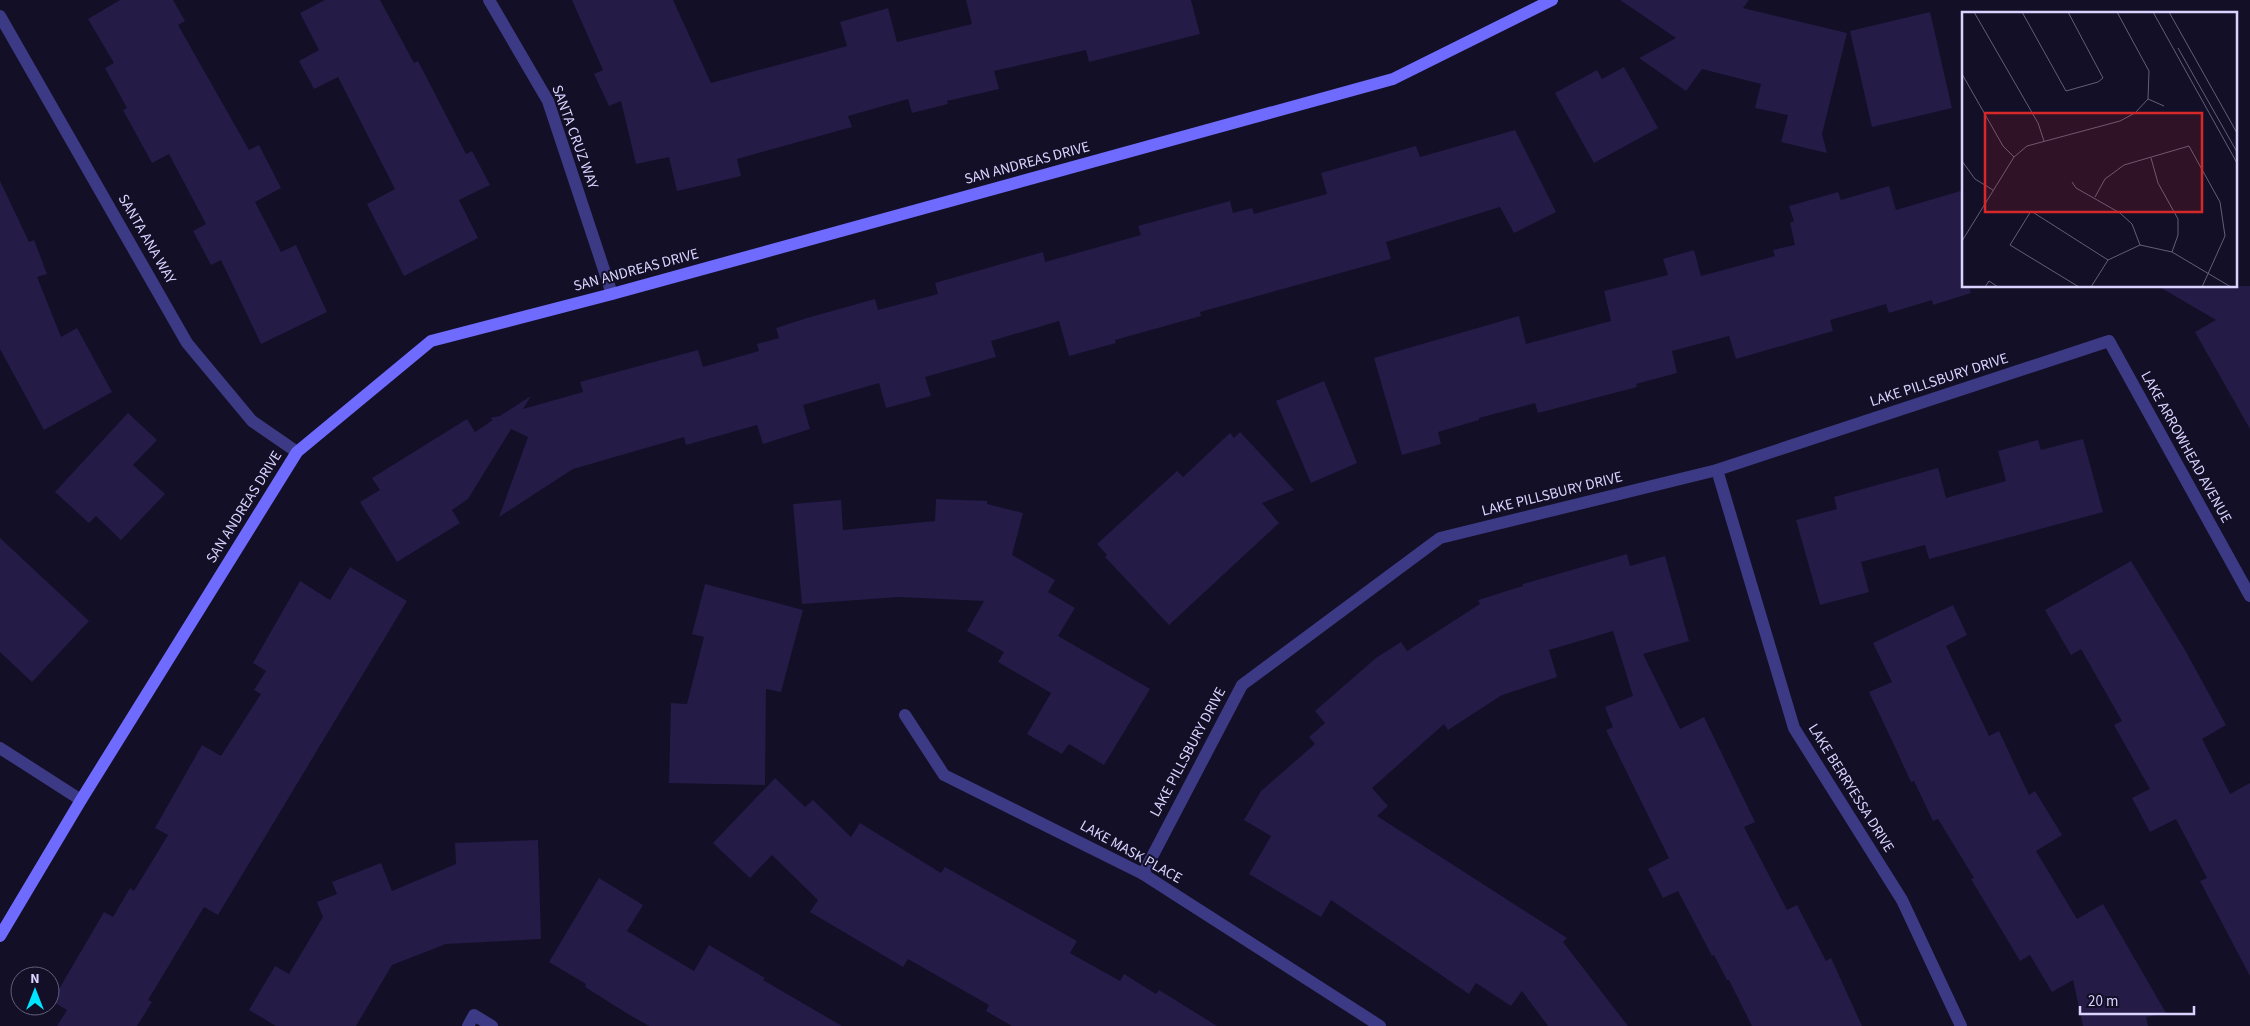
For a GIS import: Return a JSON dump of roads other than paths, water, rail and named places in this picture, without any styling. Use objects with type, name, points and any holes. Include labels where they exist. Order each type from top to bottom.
[{"type":"street","name":"SANTA CRUZ WAY","points":[[489,0],[548,101],[612,294]]},
{"type":"street","name":"SAN ANDREAS DRIVE","points":[[0,936],[81,800],[297,452],[431,341],[612,294],[1393,79],[1552,0]]},
{"type":"street","name":"SANTA ANA WAY","points":[[0,16],[187,342],[252,422],[297,452]]},
{"type":"street","name":"LAKE PILLSBURY DRIVE","points":[[1143,874],[1242,685],[1440,538],[1717,470],[2109,341]]},
{"type":"street","name":"LAKE ARROWHEAD AVENUE","points":[[2109,341],[2250,596]]},
{"type":"street","name":"LAKE BERRYESSA DRIVE","points":[[1717,470],[1794,728],[1902,900],[1961,1026]]},
{"type":"street","name":"LAKE MASK PLACE","points":[[905,715],[944,775],[1143,874],[1380,1026]]},
{"type":"street","points":[[0,748],[81,800]]},
{"type":"street","points":[[471,1021],[492,1026]]}]
